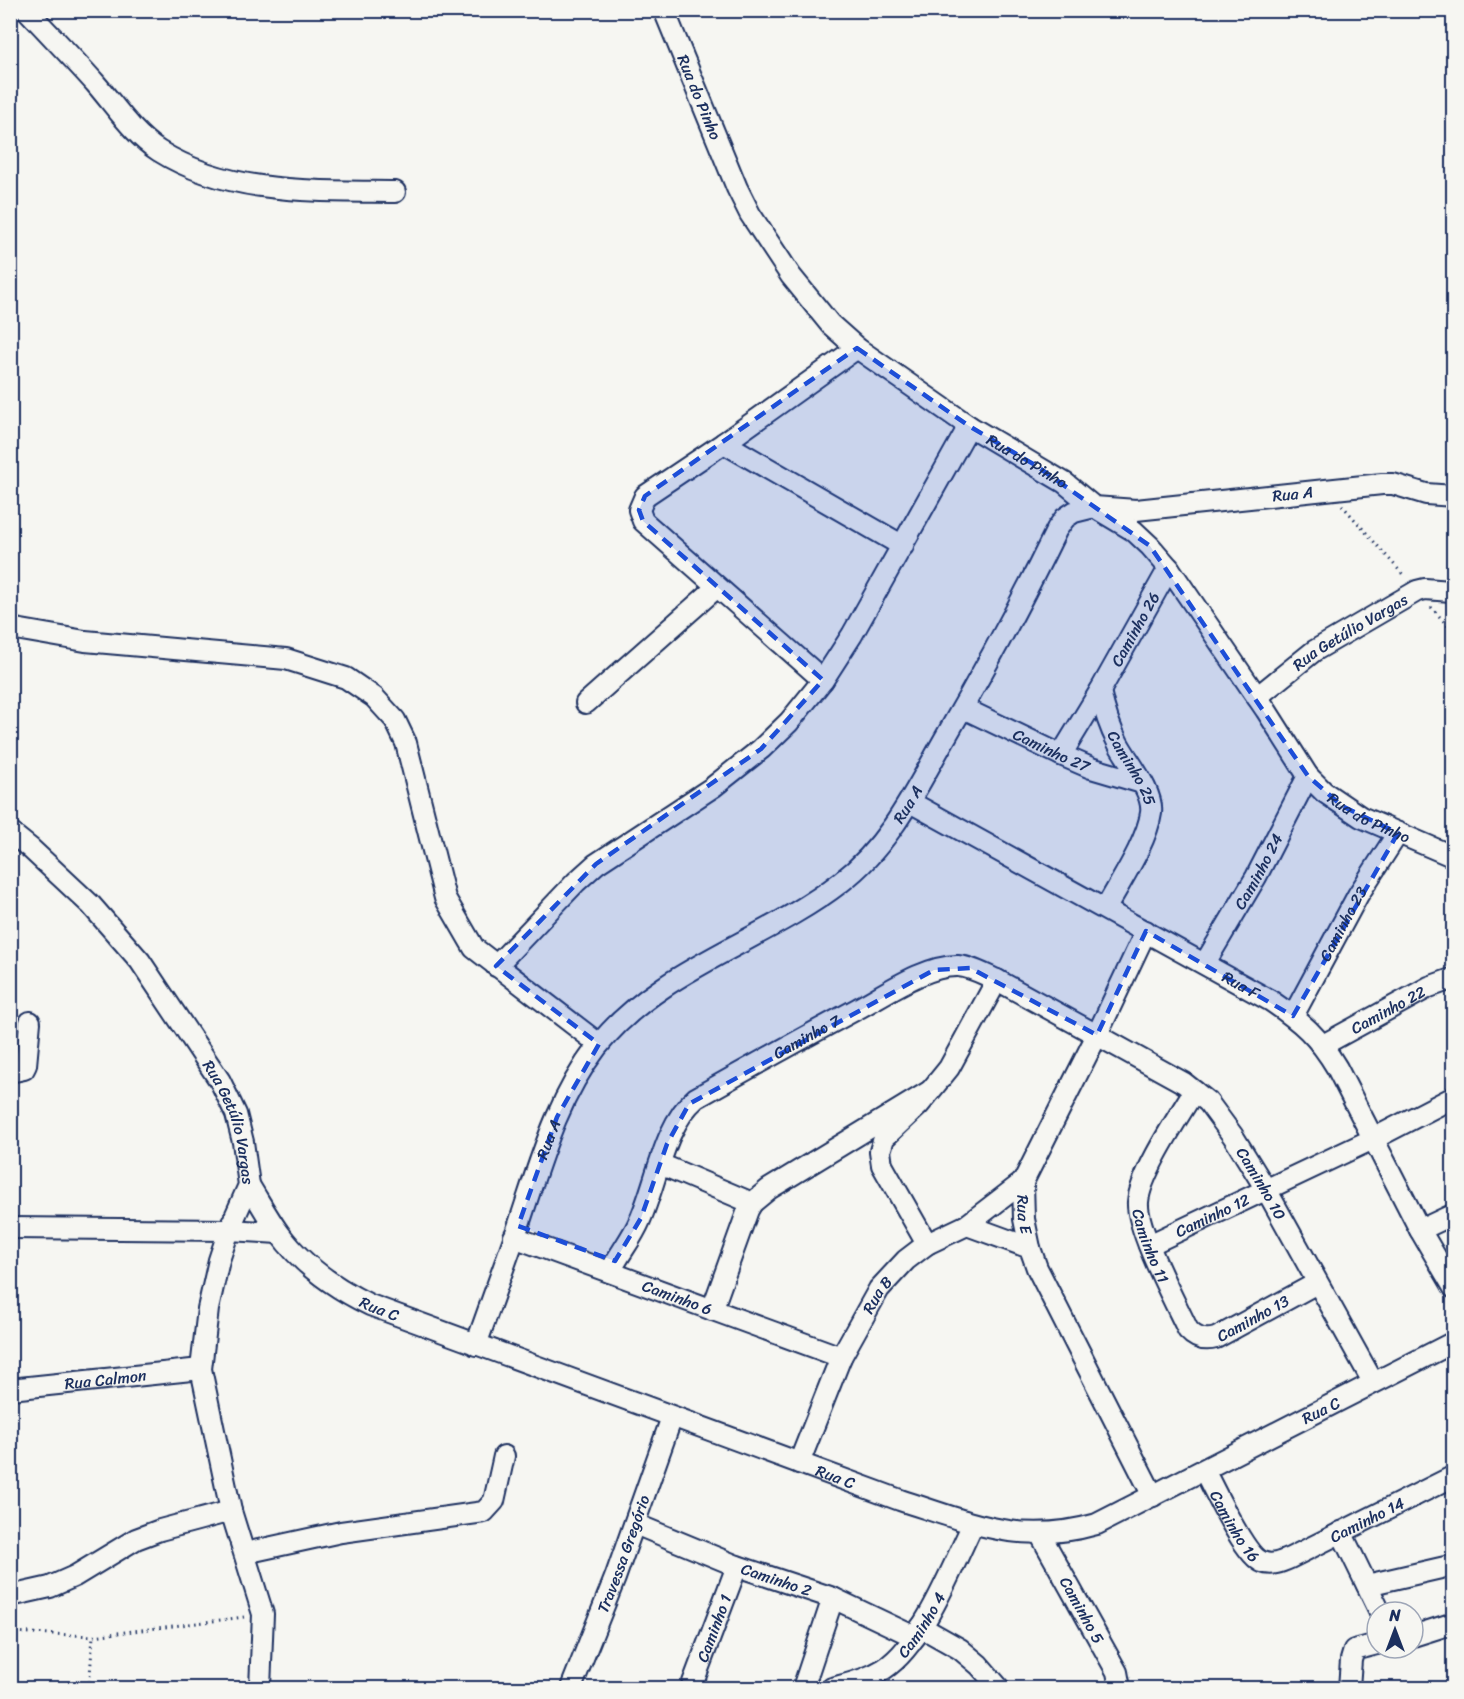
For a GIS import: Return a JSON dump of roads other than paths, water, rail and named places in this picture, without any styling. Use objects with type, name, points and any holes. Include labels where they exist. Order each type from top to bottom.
[{"type":"street","points":[[27,10],[136,131],[158,150],[203,172],[248,185],[303,191],[395,192]]},
{"type":"street","name":"Rua do Pinho","points":[[664,10],[737,188],[750,214],[791,276],[831,324],[857,348],[969,426],[1065,483],[1094,507],[1134,531],[1169,568],[1308,776],[1342,806],[1369,821],[1454,857]]},
{"type":"street","points":[[822,680],[643,521],[639,510],[645,496],[857,348]]},
{"type":"street","points":[[496,966],[596,864],[713,787],[789,722],[822,680],[852,635],[969,426]]},
{"type":"street","points":[[724,443],[903,546]]},
{"type":"street","name":"Rua A","points":[[476,1345],[536,1170],[557,1117],[584,1065],[599,1044],[631,1011],[653,994],[807,905],[841,882],[881,844],[910,802],[1065,518],[1074,512],[1094,507],[1136,510],[1393,484],[1426,494],[1454,496]]},
{"type":"street","name":"Caminho 26","points":[[1061,755],[1169,568]]},
{"type":"street","points":[[586,703],[717,587]]},
{"type":"street","name":"Rua Getúlio Vargas","points":[[1257,697],[1314,651],[1417,591],[1425,589],[1451,591]]},
{"type":"street","points":[[10,628],[84,640],[286,659],[346,678],[375,697],[395,720],[406,743],[445,898],[474,948],[599,1044]]},
{"type":"street","name":"Caminho 25","points":[[1100,691],[1110,726],[1149,796],[1152,810],[1144,837],[1106,908]]},
{"type":"street","name":"Caminho 27","points":[[963,708],[1091,768],[1142,783]]},
{"type":"street","name":"Caminho 24","points":[[1205,963],[1256,877],[1308,776]]},
{"type":"street","name":"Rua F","points":[[910,802],[1205,963],[1293,1016],[1323,1045],[1420,1230],[1454,1288]]},
{"type":"street","name":"Rua Getúlio Vargas","points":[[10,832],[91,905],[140,961],[220,1081],[236,1114],[243,1142],[249,1185],[229,1230],[219,1260],[208,1309],[201,1369],[231,1511],[263,1614],[260,1689]]},
{"type":"street","name":"Caminho 23","points":[[1293,1016],[1358,895],[1398,833]]},
{"type":"street","name":"Rua E","points":[[1146,931],[1023,1182],[1024,1219],[1030,1248],[1046,1286],[1153,1496]]},
{"type":"street","name":"Caminho 7","points":[[613,1267],[638,1226],[660,1164],[681,1115],[689,1104],[805,1036],[900,986],[934,970],[958,966],[970,968],[997,980],[1097,1035]]},
{"type":"street","name":"Caminho 22","points":[[1323,1045],[1429,987],[1454,978]]},
{"type":"street","points":[[927,1244],[882,1165],[879,1151],[888,1132],[919,1105],[961,1048],[997,980]]},
{"type":"street","points":[[10,1072],[24,1069],[26,1065],[30,1022]]},
{"type":"street","name":"Caminho 10","points":[[1097,1035],[1184,1083],[1208,1102],[1221,1118],[1267,1191],[1373,1382]]},
{"type":"street","points":[[712,1310],[752,1203],[769,1189],[930,1091]]},
{"type":"street","name":"Caminho 11","points":[[1188,1330],[1149,1245],[1138,1214],[1138,1200],[1140,1189],[1155,1158],[1194,1091]]},
{"type":"street","name":"Caminho 12","points":[[1149,1245],[1373,1140],[1454,1097]]},
{"type":"street","points":[[660,1164],[752,1203]]},
{"type":"street","name":"Rua B","points":[[799,1463],[841,1357],[879,1289],[906,1260],[927,1244],[967,1225],[1023,1182]]},
{"type":"street","name":"Rua C","points":[[249,1185],[278,1233],[318,1273],[345,1292],[402,1318],[973,1524],[1022,1534],[1072,1531],[1097,1524],[1454,1342]]},
{"type":"street","points":[[1420,1230],[1454,1214]]},
{"type":"street","points":[[967,1225],[1030,1248]]},
{"type":"street","points":[[10,1227],[229,1230],[278,1233]]},
{"type":"street","name":"Caminho 6","points":[[516,1231],[613,1267],[712,1310],[841,1357]]},
{"type":"street","name":"Caminho 13","points":[[1188,1330],[1200,1339],[1216,1338],[1317,1282]]},
{"type":"street","name":"Rua Calmon","points":[[10,1389],[201,1369]]},
{"type":"street","name":"Travessa Gregório","points":[[571,1689],[635,1524],[672,1417]]},
{"type":"street","points":[[245,1553],[341,1532],[484,1512],[494,1501],[504,1456]]},
{"type":"street","name":"Caminho 16","points":[[1204,1470],[1248,1551],[1262,1562],[1279,1563]]},
{"type":"street","name":"Caminho 14","points":[[1279,1563],[1454,1476]]},
{"type":"street","points":[[10,1596],[50,1587],[136,1539],[160,1530],[231,1511]]},
{"type":"street","name":"Caminho 2","points":[[635,1524],[737,1566],[833,1598],[960,1649],[979,1665],[999,1689]]},
{"type":"street","name":"Caminho 4","points":[[832,1689],[860,1680],[886,1668],[895,1661],[918,1632],[936,1601],[973,1524]]},
{"type":"street","points":[[1341,1532],[1374,1600]]},
{"type":"street","name":"Caminho 5","points":[[1040,1534],[1117,1671],[1120,1689]]},
{"type":"street","points":[[1367,1585],[1454,1565]]},
{"type":"street","name":"Caminho 1","points":[[691,1689],[737,1566]]},
{"type":"street","points":[[803,1689],[833,1598]]},
{"type":"street","points":[[1425,1632],[1454,1623]]},
{"type":"street","points":[[1349,1689],[1354,1650],[1365,1647]]}]
